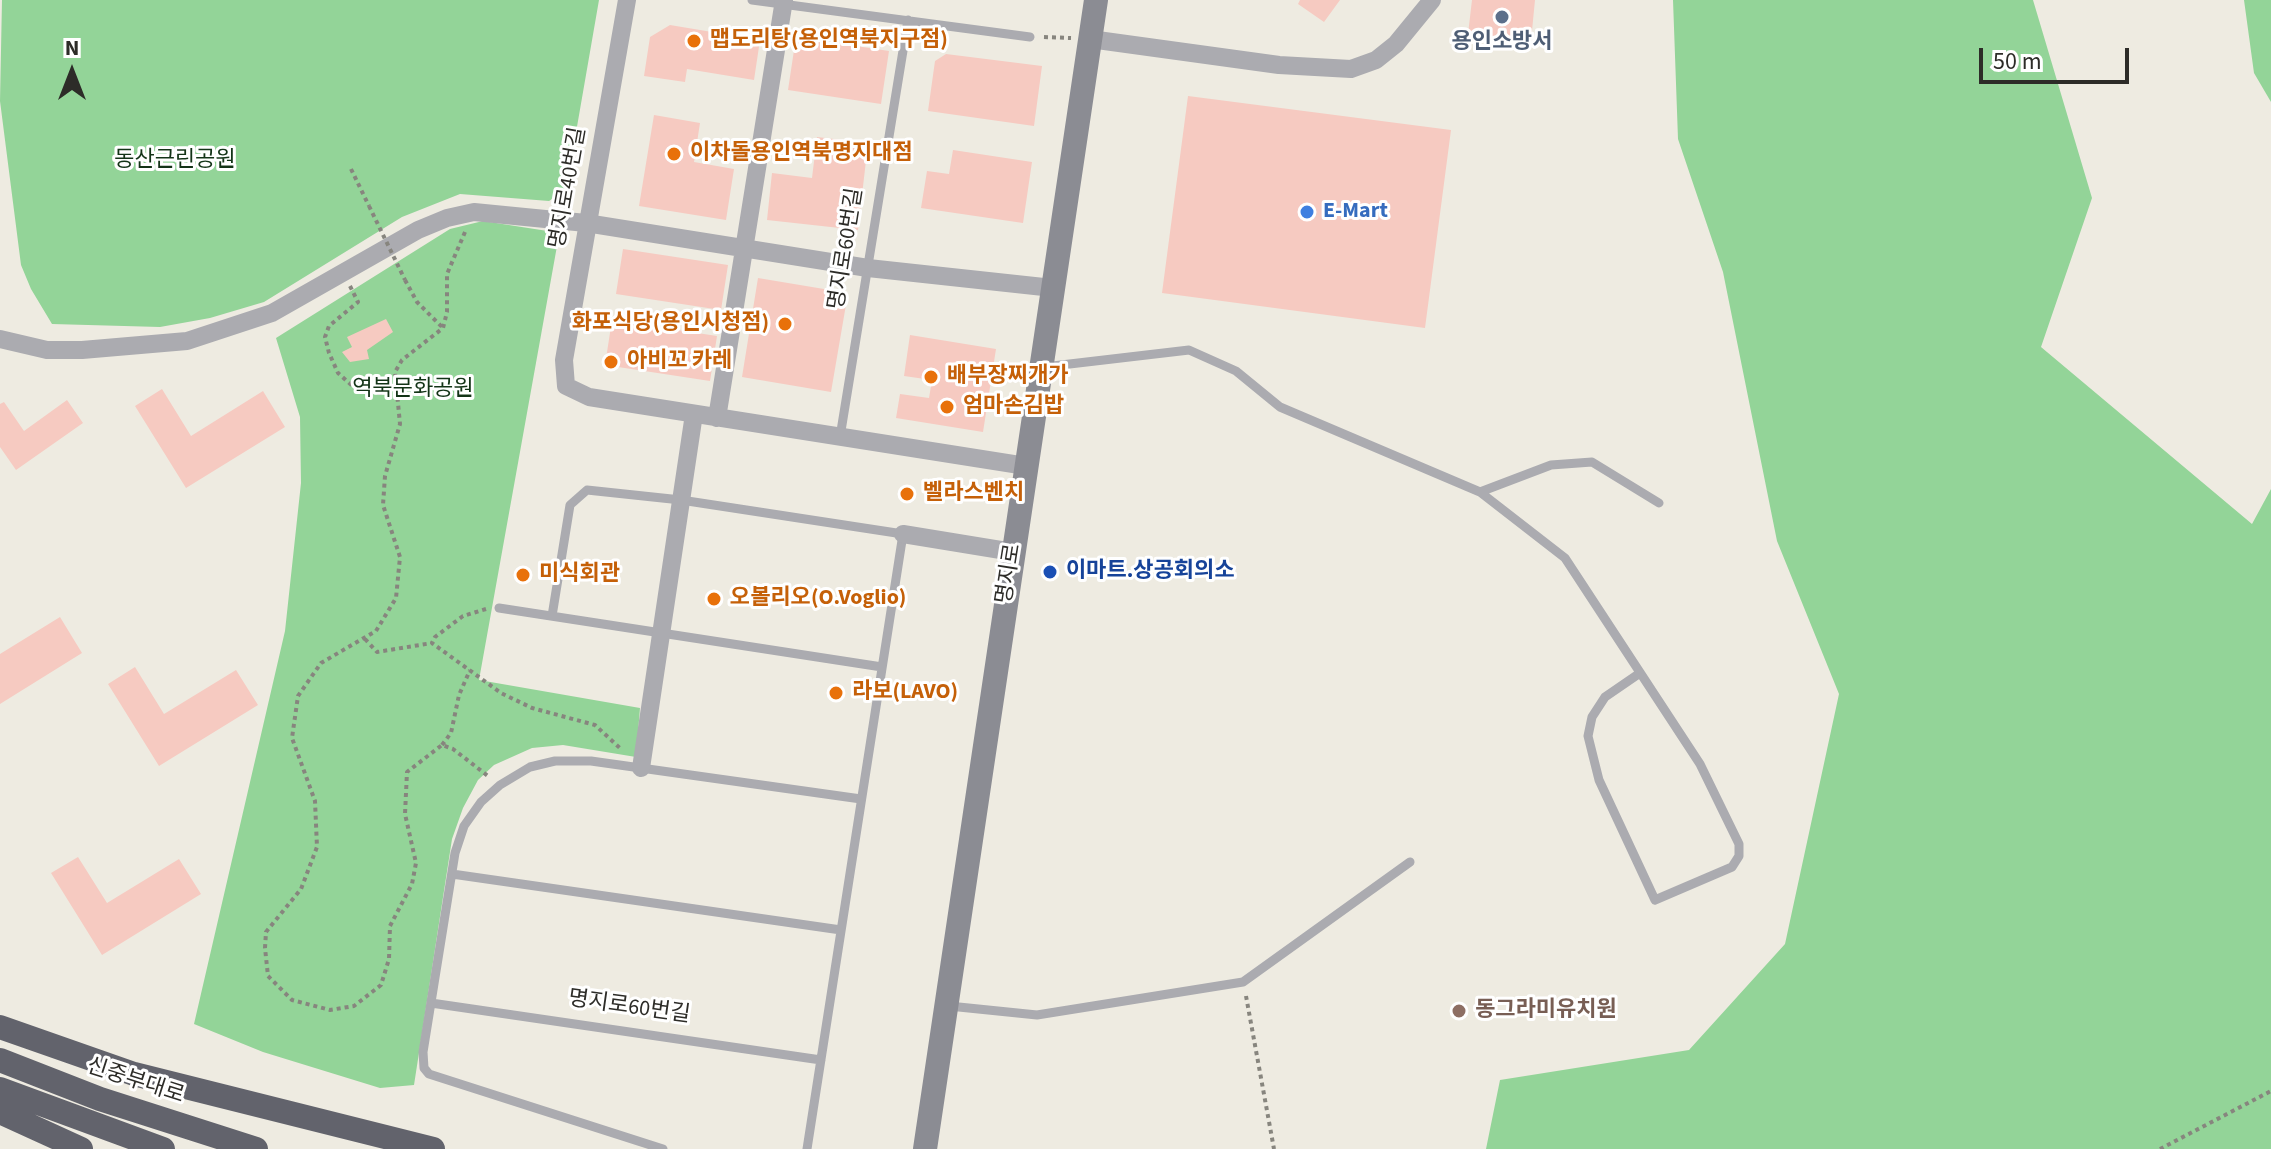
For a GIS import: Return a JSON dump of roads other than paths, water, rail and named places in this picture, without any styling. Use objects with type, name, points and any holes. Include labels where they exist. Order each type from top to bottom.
[{"type":"highway","points":[[0,1027],[134,1074],[433,1149]]},
{"type":"highway","name":"신중부대로","points":[[0,1060],[100,1099],[256,1149]]},
{"type":"highway","points":[[0,1089],[118,1135],[163,1149]]},
{"type":"highway","points":[[0,1112],[81,1149]]},
{"type":"main road","name":"명지로","points":[[925,1149],[1096,0]]},
{"type":"street","name":"명지로40번길","points":[[627,0],[564,360],[566,386],[589,397],[694,414]]},
{"type":"street","points":[[1090,39],[1279,65],[1351,69],[1376,60],[1396,44],[1432,0]]},
{"type":"street","points":[[717,418],[784,2]]},
{"type":"street","points":[[0,339],[47,350],[187,341],[272,313],[418,230],[447,218],[481,212],[586,223],[868,268],[1053,288]]},
{"type":"street","points":[[641,768],[694,414],[1026,466]]},
{"type":"street","points":[[903,534],[1013,552]]},
{"type":"lane","points":[[752,0],[1030,37]]},
{"type":"lane","name":"명지로60번길","points":[[840,437],[908,20]]},
{"type":"lane","points":[[1041,367],[1189,350],[1236,371],[1280,407],[1480,492],[1565,558],[1700,764],[1739,844],[1739,856],[1732,867],[1655,900],[1599,780],[1588,736],[1592,717],[1605,697],[1640,673]]},
{"type":"lane","points":[[1480,492],[1551,465],[1592,462],[1659,503]]},
{"type":"lane","points":[[552,616],[570,505],[576,496],[587,490],[681,500],[903,534],[807,1149]]},
{"type":"lane","points":[[499,608],[882,667]]},
{"type":"lane","points":[[663,1149],[429,1074],[424,1068],[423,1052],[452,874],[464,826],[481,802],[500,785],[530,767],[555,761],[591,761],[861,799]]},
{"type":"lane","points":[[946,1006],[1037,1015],[1243,982],[1410,862]]},
{"type":"lane","points":[[452,874],[841,930]]},
{"type":"lane","name":"명지로60번길","points":[[431,1003],[821,1060]]},
{"type":"place","name":"용인소방서","points":[[1502,17]]},
{"type":"place","name":"맵도리탕(용인역북지구점)","points":[[694,41]]},
{"type":"place","name":"이차돌용인역북명지대점","points":[[674,154]]},
{"type":"place","name":"E-Mart","points":[[1307,212]]},
{"type":"place","name":"화포식당(용인시청점)","points":[[785,324]]},
{"type":"place","name":"아비꼬 카레","points":[[611,362]]},
{"type":"place","name":"배부장찌개가","points":[[931,377]]},
{"type":"place","name":"엄마손김밥","points":[[947,407]]},
{"type":"place","name":"벨라스벤치","points":[[907,494]]},
{"type":"place","name":"이마트.상공회의소","points":[[1050,572]]},
{"type":"place","name":"미식회관","points":[[523,575]]},
{"type":"place","name":"오볼리오(O.Voglio)","points":[[714,599]]},
{"type":"place","name":"라보(LAVO)","points":[[836,693]]},
{"type":"place","name":"동그라미유치원","points":[[1459,1011]]},
{"type":"park label","name":"동산근린공원","points":[[175,161]]},
{"type":"park label","name":"역북문화공원","points":[[413,390]]}]
